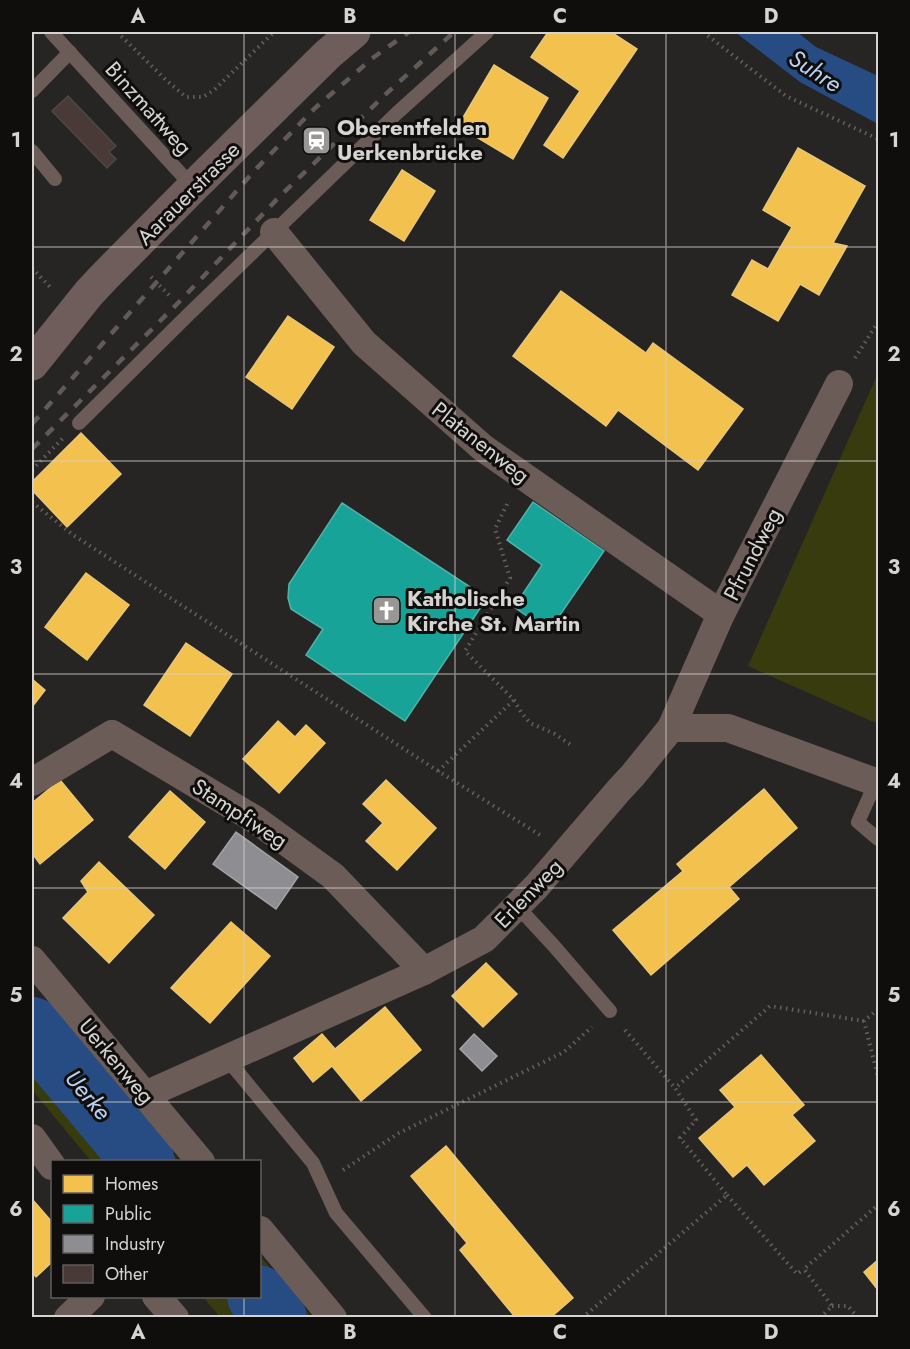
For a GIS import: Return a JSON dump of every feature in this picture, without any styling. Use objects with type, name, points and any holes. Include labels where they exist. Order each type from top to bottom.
[{"type":"main road","name":"Aarauerstrasse","points":[[32,364],[89,293],[328,54],[354,32]]},
{"type":"street","name":"Platanenweg","points":[[274,232],[364,343],[483,448],[721,614]]},
{"type":"street","name":"Pfrundweg","points":[[671,728],[721,614],[839,384]]},
{"type":"street","points":[[671,728],[728,728],[877,782]]},
{"type":"street","name":"Erlenweg","points":[[145,1095],[424,971],[484,939],[536,887],[671,728]]},
{"type":"street","name":"Stampfiweg","points":[[32,782],[112,734],[256,820],[333,876],[424,971]]},
{"type":"street","name":"Uerkenweg","points":[[32,960],[200,1160]]},
{"type":"street","points":[[32,1138],[51,1165]]},
{"type":"street","points":[[261,1231],[333,1317]]},
{"type":"street","points":[[68,1317],[89,1298]]},
{"type":"street","points":[[158,1298],[175,1317]]},
{"type":"lane","name":"Binzmattweg","points":[[51,32],[193,187]]},
{"type":"lane","points":[[79,423],[397,113],[473,42],[487,32]]},
{"type":"lane","points":[[32,91],[70,52]]},
{"type":"lane","points":[[32,151],[55,179]]},
{"type":"lane","points":[[877,782],[858,822],[879,839]]},
{"type":"lane","points":[[517,906],[609,1011]]},
{"type":"lane","points":[[227,1059],[313,1163],[336,1213],[425,1317]]},
{"type":"path","points":[[117,32],[167,81],[186,96],[194,97],[203,97],[214,90],[274,32]]},
{"type":"path","points":[[703,32],[786,96],[879,139]]},
{"type":"path","points":[[32,268],[48,286]]},
{"type":"path","points":[[839,384],[879,322]]},
{"type":"path","points":[[32,470],[79,423]]},
{"type":"path","points":[[521,474],[495,529],[510,578],[465,651],[514,700],[520,712],[530,723],[555,734],[571,745]]},
{"type":"path","points":[[32,502],[73,535],[567,852]]},
{"type":"path","points":[[438,771],[514,700]]},
{"type":"path","points":[[675,1088],[770,1006],[864,1021],[879,1009]]},
{"type":"path","points":[[322,1185],[399,1133],[564,1052],[609,1011],[675,1088],[696,1120],[680,1138],[797,1274],[879,1205]]},
{"type":"path","points":[[864,1021],[879,1077]]},
{"type":"path","points":[[582,1317],[727,1195]]},
{"type":"path","points":[[804,1269],[832,1306]]},
{"type":"path","points":[[820,1317],[832,1306],[848,1306],[858,1317]]},
{"type":"green space","points":[[878,373],[878,724],[748,666]]},
{"type":"green space","points":[[32,999],[44,1004],[178,1160],[90,1160],[32,1090]]},
{"type":"green space","points":[[261,1257],[312,1317],[220,1317],[204,1298],[261,1298]]},
{"type":"water","name":"Suhre","points":[[735,32],[797,32],[816,47],[878,76],[878,124],[800,82]]},
{"type":"building: Homes","points":[[548,32],[611,32],[637,49],[563,158],[544,145],[580,91],[531,57]]},
{"type":"building: Homes","points":[[494,65],[548,98],[513,159],[458,126]]},
{"type":"building: Homes","points":[[798,148],[865,186],[833,243],[847,246],[819,295],[800,284],[778,321],[732,295],[752,260],[768,269],[792,227],[763,210]]},
{"type":"building: Homes","points":[[402,170],[435,191],[404,241],[370,220]]},
{"type":"building: Homes","points":[[561,291],[646,353],[653,343],[743,409],[698,470],[618,410],[606,426],[513,356]]},
{"type":"building: Homes","points":[[288,316],[334,347],[292,409],[246,377]]},
{"type":"building: Homes","points":[[81,433],[121,474],[67,527],[32,490],[32,482]]},
{"type":"building: Homes","points":[[86,573],[129,605],[87,660],[45,627]]},
{"type":"building: Homes","points":[[186,643],[232,674],[190,736],[144,705]]},
{"type":"building: Homes","points":[[32,679],[45,690],[32,707]]},
{"type":"building: Homes","points":[[278,721],[295,737],[306,725],[325,743],[279,793],[243,759]]},
{"type":"building: Homes","points":[[60,780],[93,820],[40,864],[32,853],[32,803]]},
{"type":"building: Homes","points":[[386,780],[436,828],[397,870],[366,841],[383,823],[363,804]]},
{"type":"building: Homes","points":[[764,789],[797,828],[729,887],[739,899],[651,975],[613,930],[683,871],[677,864]]},
{"type":"building: Homes","points":[[170,791],[205,822],[165,869],[129,837]]},
{"type":"building: Homes","points":[[99,862],[154,915],[109,963],[63,918],[88,892],[81,881]]},
{"type":"building: Homes","points":[[231,922],[270,956],[210,1023],[171,988]]},
{"type":"building: Homes","points":[[486,963],[517,994],[483,1027],[452,996]]},
{"type":"building: Homes","points":[[385,1007],[421,1050],[361,1101],[332,1066],[313,1082],[294,1058],[322,1034],[335,1049]]},
{"type":"building: Homes","points":[[761,1055],[804,1105],[792,1115],[815,1141],[764,1185],[747,1165],[733,1177],[699,1138],[735,1107],[720,1090]]},
{"type":"building: Homes","points":[[446,1146],[573,1298],[550,1318],[516,1318],[460,1250],[467,1243],[411,1176]]},
{"type":"building: Homes","points":[[32,1199],[51,1221],[51,1263],[36,1277],[32,1272]]},
{"type":"building: Homes","points":[[878,1260],[878,1290],[864,1272]]},
{"type":"building: Public","points":[[533,502],[604,551],[549,631],[514,607],[542,565],[507,540]]},
{"type":"building: Public","name":"Katholische Kirche St. Martin","points":[[342,503],[487,598],[405,721],[306,655],[323,629],[291,609],[288,598],[289,584]]},
{"type":"building: Industry","points":[[236,832],[298,877],[276,909],[213,864]]},
{"type":"building: Industry","points":[[474,1034],[497,1056],[482,1071],[460,1049]]},
{"type":"building: Other","points":[[68,96],[116,146],[109,152],[116,159],[107,168],[52,111]]},
{"type":"waterway","name":"Uerke","points":[[32,1028],[142,1160]]},
{"type":"waterway","name":"Uerke","points":[[260,1298],[276,1318]]},
{"type":"railway","points":[[32,424],[256,169],[315,108],[374,57],[409,32]]},
{"type":"railway","points":[[32,449],[178,303],[281,195],[454,32]]},
{"type":"place","name":"Oberentfelden Uerkenbrücke","points":[[316,140]]},
{"type":"place","name":"Katholische Kirche St. Martin","points":[[386,611]]}]
